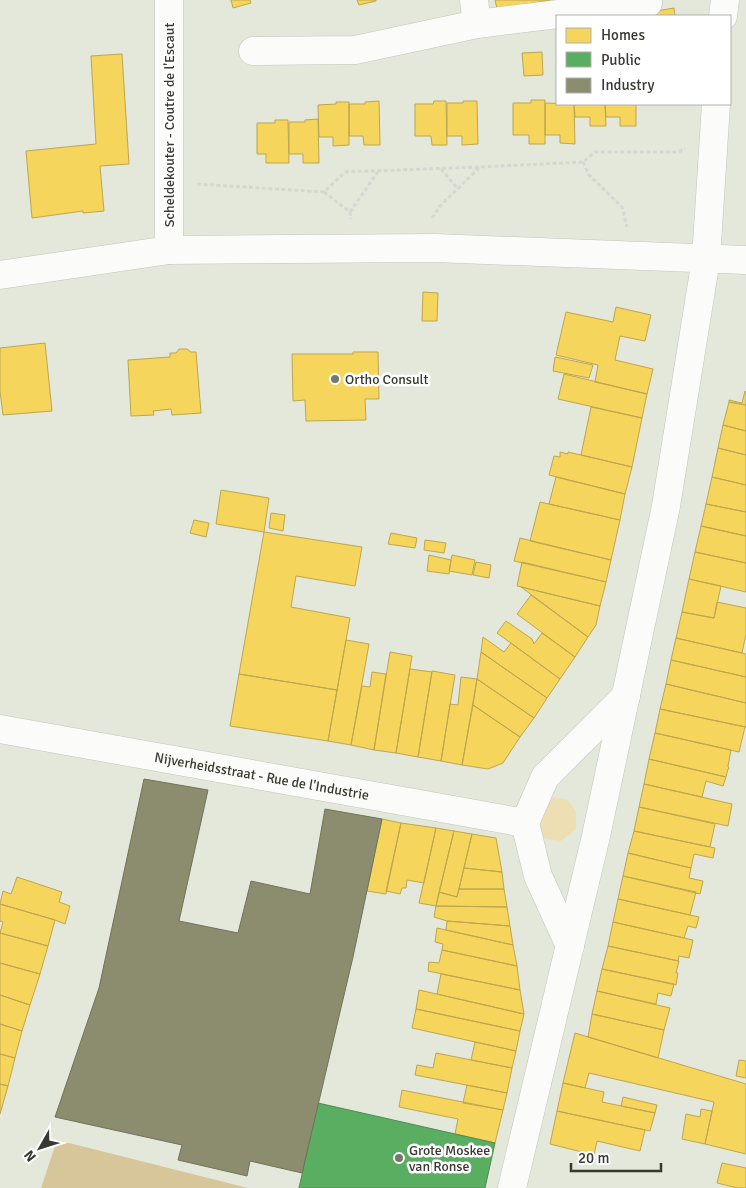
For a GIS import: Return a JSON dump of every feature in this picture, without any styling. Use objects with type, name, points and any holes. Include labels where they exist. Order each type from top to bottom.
[{"type":"street","name":"Scheldekouter - Coutre de l'Escaut","points":[[169,0],[169,250]]},
{"type":"street","points":[[723,15],[725,0]]},
{"type":"street","points":[[253,51],[355,50],[475,12],[648,3]]},
{"type":"street","points":[[512,1188],[596,836],[666,506],[706,259],[715,116]]},
{"type":"street","points":[[0,276],[169,250],[436,248],[746,260]]},
{"type":"street","points":[[570,946],[538,876],[525,823],[545,777],[626,696]]},
{"type":"street","name":"Nijverheidsstraat - Rue de l'Industrie","points":[[0,729],[525,823]]},
{"type":"path","points":[[169,182],[324,192],[345,172],[479,168],[583,162],[595,152],[678,152],[715,116]]},
{"type":"path","points":[[583,162],[589,175],[622,207],[635,256]]},
{"type":"path","points":[[413,248],[441,205],[479,168]]},
{"type":"path","points":[[440,169],[458,189]]},
{"type":"path","points":[[350,212],[379,170]]},
{"type":"shaded area","points":[[554,797],[568,800],[576,811],[576,829],[561,841],[545,839],[532,818],[540,804]]},
{"type":"shaded area","points":[[57,1140],[248,1188],[41,1188]]},
{"type":"building: Homes","points":[[231,0],[250,0],[251,3],[233,8]]},
{"type":"building: Homes","points":[[357,0],[376,0],[376,1],[359,5]]},
{"type":"building: Homes","points":[[495,0],[551,0],[497,9]]},
{"type":"building: Homes","points":[[674,8],[675,15],[633,15]]},
{"type":"building: Homes","points":[[542,52],[543,75],[524,76],[522,53]]},
{"type":"building: Homes","points":[[122,54],[129,164],[100,166],[104,211],[83,213],[83,211],[32,218],[26,151],[96,144],[91,56]]},
{"type":"building: Homes","points":[[531,100],[545,100],[545,144],[529,144],[529,135],[513,135],[513,103],[531,103]]},
{"type":"building: Homes","points":[[379,101],[380,145],[364,145],[363,136],[349,136],[349,104],[365,104],[365,102]]},
{"type":"building: Homes","points":[[434,101],[446,101],[447,145],[432,145],[431,136],[415,136],[415,104],[433,104]]},
{"type":"building: Homes","points":[[463,101],[477,101],[478,144],[462,145],[462,136],[447,136],[447,103],[463,103]]},
{"type":"building: Homes","points":[[336,102],[349,102],[349,145],[333,146],[333,137],[319,137],[318,105],[336,104]]},
{"type":"building: Homes","points":[[545,103],[574,105],[575,144],[560,143],[560,135],[545,135]]},
{"type":"building: Homes","points":[[574,105],[605,105],[606,126],[590,126],[590,117],[575,117]]},
{"type":"building: Homes","points":[[605,105],[636,105],[636,126],[620,126],[620,117],[606,117]]},
{"type":"building: Homes","points":[[318,119],[319,163],[303,163],[303,154],[289,154],[289,122],[305,122],[305,120]]},
{"type":"building: Homes","points":[[275,120],[288,120],[289,163],[266,163],[266,154],[257,154],[257,123],[275,123]]},
{"type":"building: Homes","points":[[423,292],[438,293],[437,321],[422,321]]},
{"type":"building: Homes","points":[[616,307],[651,315],[645,341],[620,336],[615,360],[653,369],[647,394],[595,382],[598,365],[556,355],[566,312],[613,322]]},
{"type":"building: Homes","points":[[45,343],[52,411],[3,415],[0,391],[0,348]]},
{"type":"building: Homes","points":[[179,349],[196,352],[201,413],[172,415],[171,409],[153,411],[154,415],[131,416],[128,360],[170,357],[170,353],[176,353]]},
{"type":"building: Homes","points":[[353,352],[378,352],[379,399],[365,399],[366,420],[306,421],[305,400],[293,401],[292,354],[353,354]]},
{"type":"building: Homes","points":[[555,357],[593,365],[589,378],[553,371]]},
{"type":"building: Homes","points":[[564,374],[647,394],[642,418],[558,399]]},
{"type":"building: Homes","points":[[745,391],[746,405],[729,402],[729,400],[742,403]]},
{"type":"building: Homes","points":[[729,402],[746,405],[746,431],[723,425]]},
{"type":"building: Homes","points":[[591,407],[642,418],[632,467],[581,455]]},
{"type":"building: Homes","points":[[723,425],[746,431],[746,455],[718,448]]},
{"type":"building: Homes","points":[[718,448],[746,455],[746,485],[712,477]]},
{"type":"building: Homes","points":[[560,452],[568,454],[568,452],[632,467],[625,494],[549,475],[554,456],[560,457]]},
{"type":"building: Homes","points":[[556,477],[625,494],[620,520],[549,504]]},
{"type":"building: Homes","points":[[712,477],[746,485],[746,512],[706,504]]},
{"type":"building: Homes","points":[[221,490],[269,498],[264,532],[216,524]]},
{"type":"building: Homes","points":[[540,502],[620,520],[611,560],[530,541]]},
{"type":"building: Homes","points":[[706,504],[746,512],[746,536],[701,526]]},
{"type":"building: Homes","points":[[271,513],[285,515],[283,531],[269,528]]},
{"type":"building: Homes","points":[[194,520],[209,523],[206,537],[190,533]]},
{"type":"building: Homes","points":[[701,526],[746,536],[746,563],[695,552]]},
{"type":"building: Homes","points":[[264,532],[362,547],[355,586],[296,576],[291,607],[350,618],[337,690],[239,674]]},
{"type":"building: Homes","points":[[391,533],[417,538],[415,548],[388,544]]},
{"type":"building: Homes","points":[[520,538],[611,560],[606,582],[514,561]]},
{"type":"building: Homes","points":[[425,540],[446,543],[444,553],[424,550]]},
{"type":"building: Homes","points":[[695,552],[746,563],[746,592],[689,579]]},
{"type":"building: Homes","points":[[429,555],[451,560],[449,574],[427,571]]},
{"type":"building: Homes","points":[[452,555],[475,560],[472,575],[449,571]]},
{"type":"building: Homes","points":[[476,562],[491,565],[489,578],[473,575]]},
{"type":"building: Homes","points":[[522,562],[606,582],[600,606],[517,586]]},
{"type":"building: Homes","points":[[689,579],[721,586],[714,618],[682,612]]},
{"type":"building: Homes","points":[[521,587],[600,606],[596,625],[588,637]]},
{"type":"building: Homes","points":[[531,595],[588,637],[575,657],[517,614]]},
{"type":"building: Homes","points":[[717,602],[746,608],[746,634],[742,653],[676,638],[682,612],[714,618]]},
{"type":"building: Homes","points":[[506,621],[532,639],[534,644],[542,633],[575,657],[560,679],[497,633]]},
{"type":"building: Homes","points":[[483,637],[504,652],[511,643],[560,679],[547,698],[481,652]]},
{"type":"building: Homes","points":[[676,638],[746,654],[746,677],[671,660]]},
{"type":"building: Homes","points":[[346,640],[369,644],[351,745],[328,741]]},
{"type":"building: Homes","points":[[390,652],[412,656],[396,753],[374,750]]},
{"type":"building: Homes","points":[[481,652],[547,698],[534,718],[477,679]]},
{"type":"building: Homes","points":[[671,660],[746,677],[746,703],[666,684]]},
{"type":"building: Homes","points":[[410,669],[432,672],[418,757],[396,753]]},
{"type":"building: Homes","points":[[432,671],[455,675],[441,761],[418,757]]},
{"type":"building: Homes","points":[[372,672],[386,674],[374,750],[351,745],[362,686],[370,687]]},
{"type":"building: Homes","points":[[239,674],[337,690],[328,741],[230,726]]},
{"type":"building: Homes","points":[[461,677],[477,679],[462,765],[441,761],[450,704],[458,705]]},
{"type":"building: Homes","points":[[477,679],[534,718],[520,737],[473,705]]},
{"type":"building: Homes","points":[[666,684],[746,703],[746,727],[660,709]]},
{"type":"building: Homes","points":[[473,705],[520,737],[503,763],[488,769],[462,765]]},
{"type":"building: Homes","points":[[660,709],[745,727],[739,752],[655,733]]},
{"type":"building: Homes","points":[[655,733],[731,750],[726,777],[649,759]]},
{"type":"building: Homes","points":[[649,759],[726,777],[723,786],[706,781],[702,797],[644,784]]},
{"type":"building: Homes","points":[[644,784],[732,804],[728,826],[639,807]]},
{"type":"building: Homes","points":[[639,807],[715,824],[710,847],[634,831]]},
{"type":"building: Homes","points":[[382,819],[401,823],[386,894],[367,891]]},
{"type":"building: Homes","points":[[401,823],[436,828],[424,883],[407,880],[406,888],[402,888],[400,894],[386,891]]},
{"type":"building: Homes","points":[[436,828],[454,831],[436,906],[419,903]]},
{"type":"building: Homes","points":[[454,831],[472,834],[457,897],[439,892]]},
{"type":"building: Homes","points":[[634,831],[715,848],[713,858],[694,854],[691,868],[628,853]]},
{"type":"building: Homes","points":[[472,834],[496,838],[502,872],[464,868]]},
{"type":"building: Homes","points":[[628,853],[691,868],[689,878],[703,881],[700,894],[623,876]]},
{"type":"building: Homes","points":[[464,868],[502,872],[504,889],[459,889]]},
{"type":"building: Homes","points":[[623,876],[696,892],[690,915],[618,899]]},
{"type":"building: Homes","points":[[17,877],[62,892],[59,902],[70,906],[65,924],[0,904],[3,891],[11,894]]},
{"type":"building: Homes","points":[[459,889],[504,889],[507,907],[436,906],[439,892],[457,897]]},
{"type":"building: Homes","points":[[618,899],[699,917],[696,928],[688,926],[684,938],[613,922]]},
{"type":"building: Homes","points":[[0,904],[55,920],[48,946],[0,933],[3,922],[0,921]]},
{"type":"building: Homes","points":[[436,906],[507,907],[510,926],[447,921],[434,917]]},
{"type":"building: Homes","points":[[447,921],[510,926],[513,945],[446,930]]},
{"type":"building: Homes","points":[[613,922],[693,940],[689,958],[679,956],[678,961],[608,946]]},
{"type":"building: Homes","points":[[437,928],[513,945],[517,966],[442,950],[443,944],[435,942]]},
{"type":"building: Homes","points":[[0,933],[48,946],[40,974],[0,963]]},
{"type":"building: Homes","points":[[608,946],[679,961],[676,985],[602,969]]},
{"type":"building: Homes","points":[[442,950],[517,966],[520,990],[428,971],[429,962],[439,963]]},
{"type":"building: Homes","points":[[0,963],[40,974],[30,1005],[0,995]]},
{"type":"building: Homes","points":[[602,969],[674,984],[671,996],[658,993],[656,1004],[597,991]]},
{"type":"building: Homes","points":[[441,974],[520,990],[524,1014],[437,994]]},
{"type":"building: Homes","points":[[419,990],[524,1014],[520,1031],[416,1009]]},
{"type":"building: Homes","points":[[597,991],[670,1008],[664,1030],[592,1014]]},
{"type":"building: Homes","points":[[0,995],[30,1005],[22,1031],[0,1024]]},
{"type":"building: Homes","points":[[416,1009],[520,1031],[516,1051],[412,1028]]},
{"type":"building: Homes","points":[[592,1014],[664,1030],[658,1058],[588,1037]]},
{"type":"building: Homes","points":[[0,1024],[22,1031],[15,1058],[0,1054]]},
{"type":"building: Homes","points":[[575,1033],[746,1084],[746,1154],[705,1144],[714,1102],[589,1073],[585,1088],[563,1083]]},
{"type":"building: Homes","points":[[475,1042],[516,1051],[512,1068],[471,1060]]},
{"type":"building: Homes","points":[[436,1053],[512,1068],[507,1093],[415,1075],[417,1065],[433,1068]]},
{"type":"building: Homes","points":[[0,1054],[15,1058],[8,1086],[0,1084]]},
{"type":"building: Homes","points":[[739,1060],[746,1061],[746,1078],[736,1076]]},
{"type":"building: Homes","points":[[563,1083],[604,1092],[602,1102],[655,1113],[650,1131],[557,1111]]},
{"type":"building: Homes","points":[[0,1084],[8,1086],[0,1114]]},
{"type":"building: Homes","points":[[467,1085],[507,1093],[503,1110],[463,1103]]},
{"type":"building: Homes","points":[[402,1090],[503,1110],[495,1143],[455,1134],[458,1119],[399,1107]]},
{"type":"building: Homes","points":[[623,1097],[657,1105],[655,1113],[621,1106]]},
{"type":"building: Homes","points":[[701,1109],[712,1111],[705,1144],[682,1139],[686,1114],[700,1117]]},
{"type":"building: Homes","points":[[557,1111],[645,1130],[640,1151],[597,1141],[594,1155],[550,1144]]},
{"type":"building: Homes","points":[[722,1163],[746,1168],[746,1188],[737,1188],[717,1183]]},
{"type":"building: Public","name":"Grote Moskee van Ronse","points":[[318,1103],[495,1143],[485,1188],[299,1188]]},
{"type":"building: Industry","points":[[144,779],[208,790],[179,921],[238,933],[251,881],[310,894],[325,809],[382,819],[353,957],[302,1173],[250,1161],[247,1176],[178,1160],[182,1145],[55,1117],[99,988]]},
{"type":"place","name":"Ortho Consult","points":[[335,379]]},
{"type":"place","name":"Grote Moskee van Ronse","points":[[399,1158]]}]
